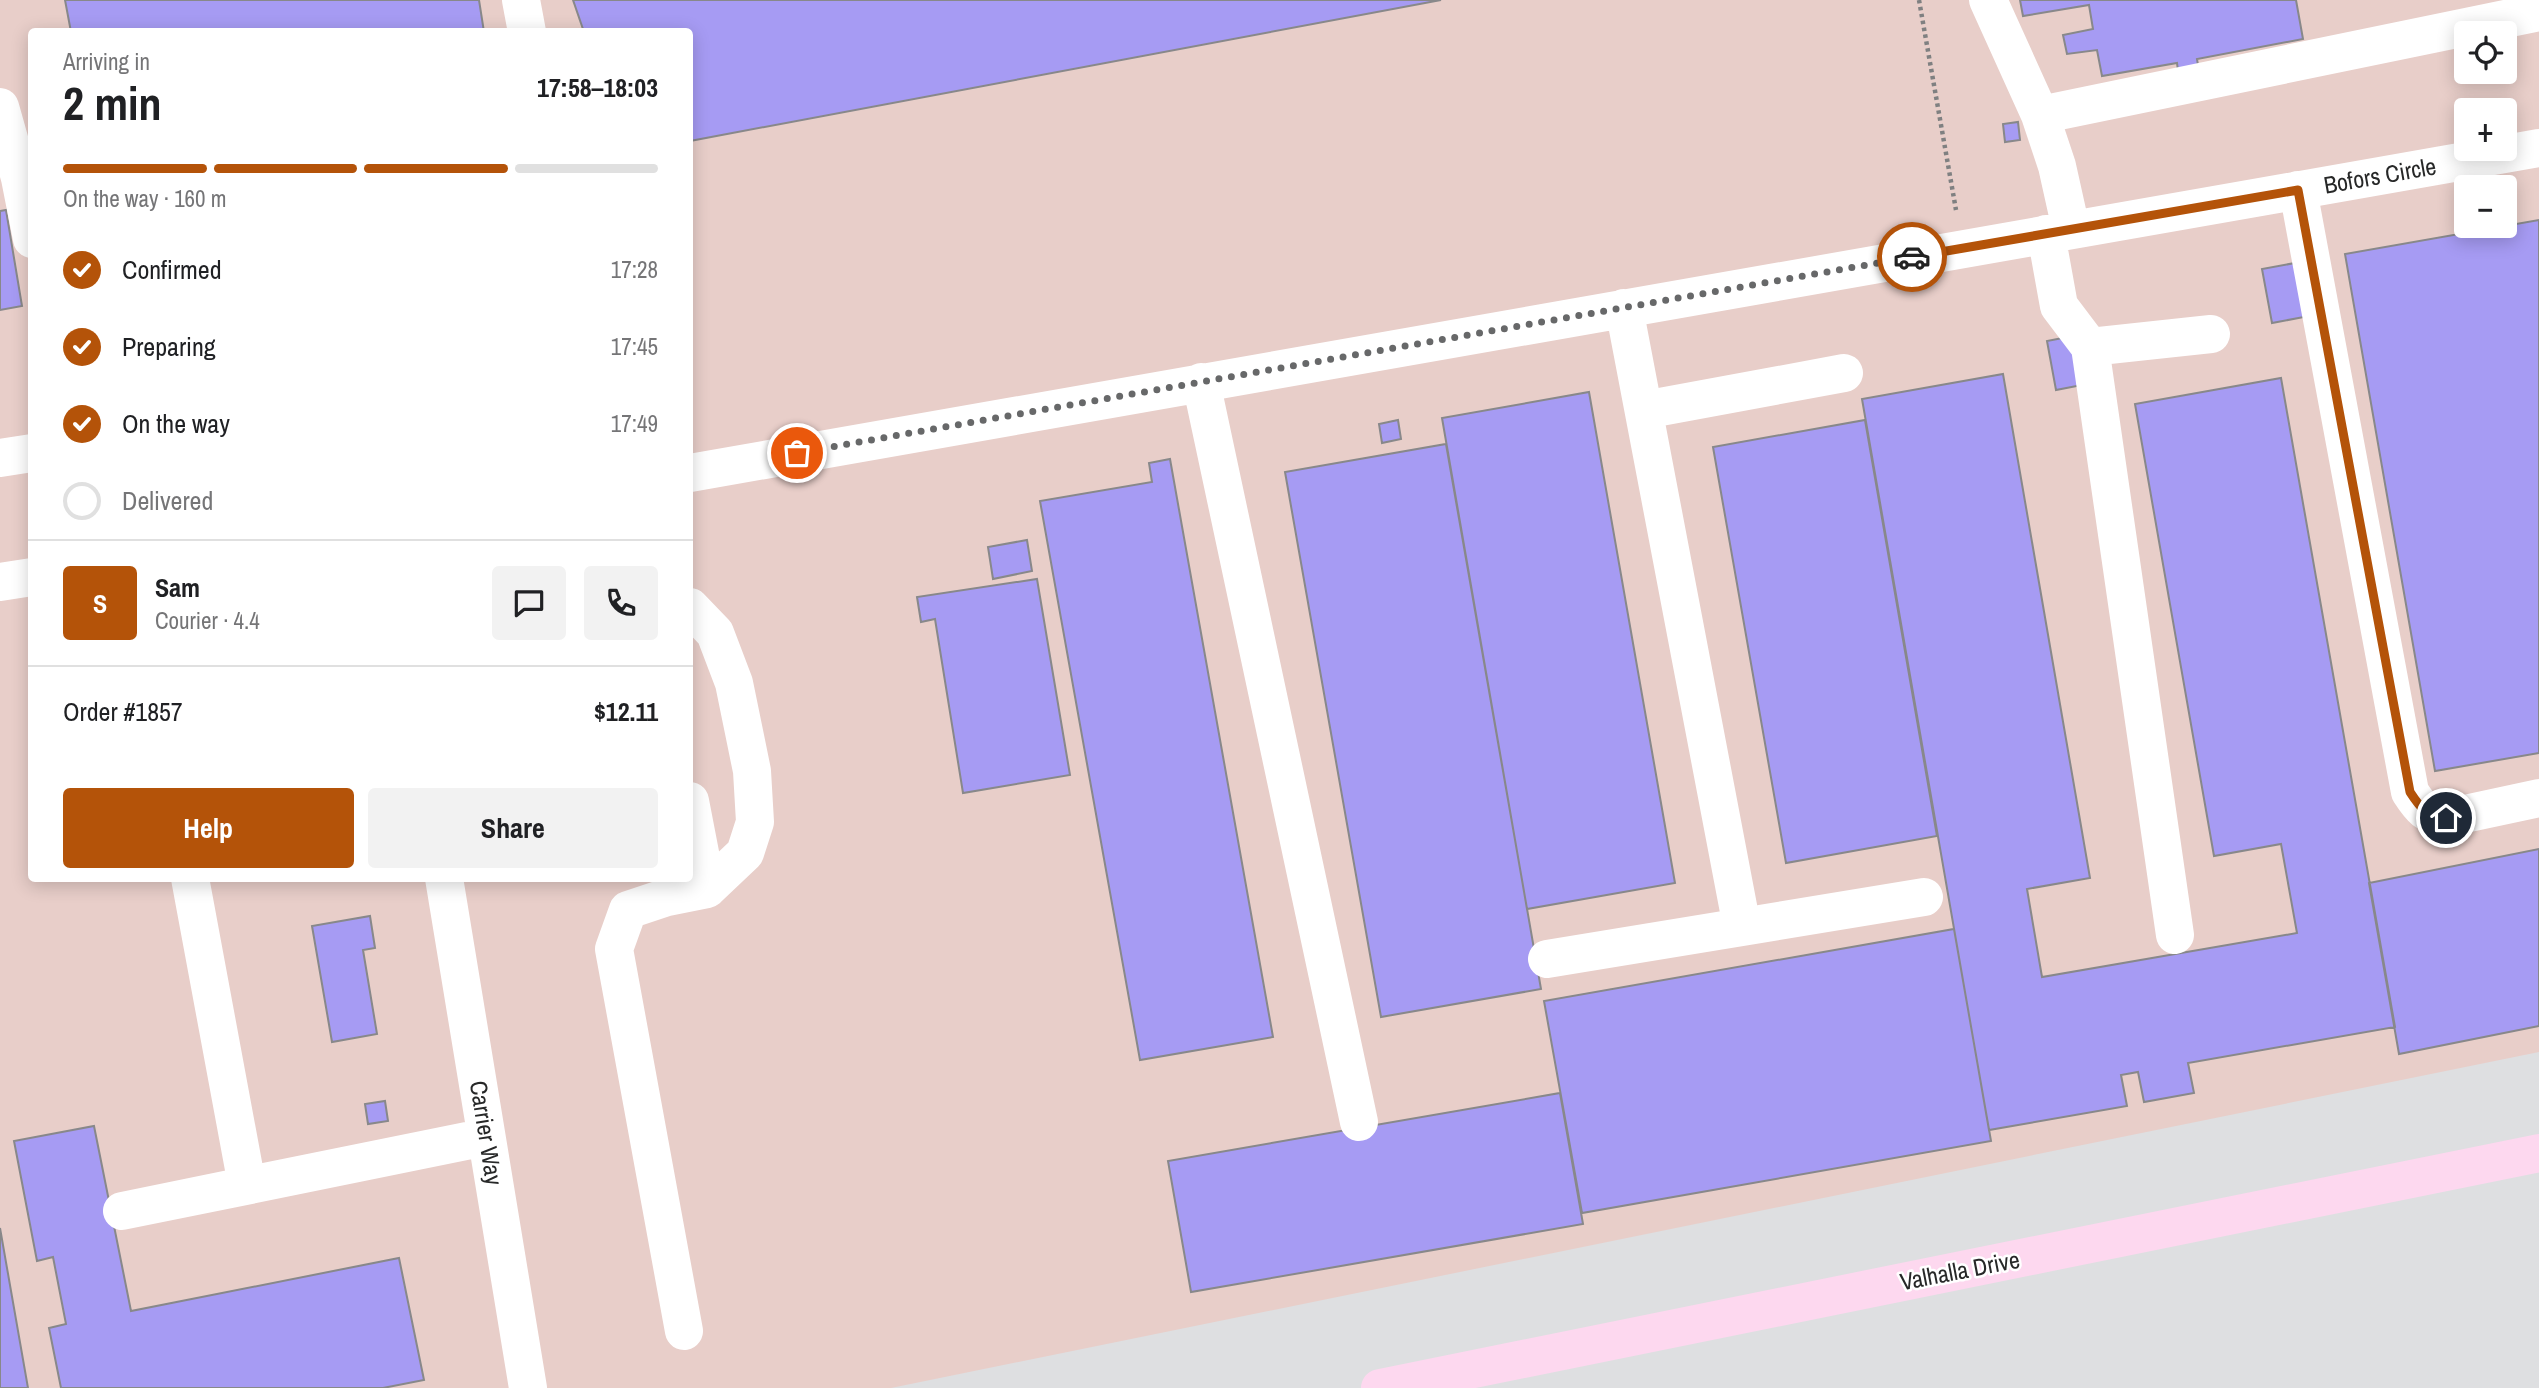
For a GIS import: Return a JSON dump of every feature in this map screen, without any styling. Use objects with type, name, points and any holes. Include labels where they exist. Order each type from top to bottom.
[{"type":"main road","name":"Valhalla Drive","points":[[1380,1388],[2539,1153]]},
{"type":"street","points":[[521,0],[526,28]]},
{"type":"street","points":[[1988,0],[2040,115],[2057,166],[2059,306],[2090,346],[2175,935]]},
{"type":"street","points":[[2040,115],[2539,12]]},
{"type":"street","points":[[0,107],[20,178],[28,219]]},
{"type":"street","name":"Bofors Circle","points":[[693,471],[2539,148]]},
{"type":"street","points":[[2298,190],[2410,792],[2422,811],[2431,816],[2446,818],[2539,798]]},
{"type":"street","points":[[1625,307],[1742,927]]},
{"type":"street","points":[[2090,346],[2211,334]]},
{"type":"street","points":[[1644,410],[1844,373]]},
{"type":"street","points":[[1201,382],[1360,1122]]},
{"type":"street","points":[[0,458],[28,454]]},
{"type":"street","points":[[0,583],[28,578]]},
{"type":"street","points":[[684,1331],[614,949],[628,910],[667,897],[707,889],[745,853],[755,822],[752,771],[734,683],[715,633],[693,610]]},
{"type":"street","points":[[693,817],[707,889]]},
{"type":"street","points":[[191,882],[247,1185]]},
{"type":"street","name":"Carrier Way","points":[[445,882],[528,1388]]},
{"type":"street","points":[[1547,958],[1924,897]]},
{"type":"street","points":[[122,1211],[486,1138]]},
{"type":"path","points":[[1919,0],[1963,248]]},
{"type":"shaded area","points":[[0,0],[2539,0],[2539,1052],[891,1388],[0,1388]]},
{"type":"building","points":[[65,0],[479,0],[483,28],[70,28]]},
{"type":"building","points":[[573,0],[1441,0],[693,140],[693,28],[583,28]]},
{"type":"building","points":[[2020,0],[2296,0],[2303,39],[2197,59],[2202,91],[2181,95],[2177,63],[2102,76],[2097,50],[2067,54],[2063,35],[2093,29],[2089,5],[2023,16]]},
{"type":"building","points":[[2018,122],[2020,140],[2005,142],[2003,124]]},
{"type":"building","points":[[6,210],[22,306],[0,310],[0,211]]},
{"type":"building","points":[[2539,220],[2539,753],[2435,771],[2345,254],[2454,235],[2454,238],[2517,238],[2517,224]]},
{"type":"building","points":[[2295,263],[2304,317],[2272,323],[2262,269]]},
{"type":"building","points":[[2073,336],[2082,385],[2056,390],[2047,341]]},
{"type":"building","points":[[2003,374],[2090,878],[2027,889],[2042,977],[2297,933],[2281,844],[2214,856],[2135,404],[2281,378],[2395,1027],[2188,1063],[2194,1093],[2144,1102],[2138,1072],[2121,1075],[2127,1106],[1989,1130],[1862,399]]},
{"type":"building","points":[[1589,392],[1675,883],[1527,909],[1442,418]]},
{"type":"building","points":[[1398,420],[1401,439],[1382,443],[1379,424]]},
{"type":"building","points":[[1865,420],[1937,836],[1786,863],[1713,447]]},
{"type":"building","points":[[1446,444],[1541,989],[1381,1017],[1285,472]]},
{"type":"building","points":[[1170,459],[1273,1037],[1140,1060],[1040,501],[1152,482],[1149,463]]},
{"type":"building","points":[[1027,540],[1032,571],[993,579],[988,547]]},
{"type":"building","points":[[1037,579],[1070,775],[963,793],[935,619],[921,622],[917,597]]},
{"type":"building","points":[[2539,849],[2539,1026],[2399,1054],[2369,883]]},
{"type":"building","points":[[370,916],[375,948],[363,950],[377,1034],[332,1042],[312,926]]},
{"type":"building","points":[[1954,929],[1991,1141],[1582,1213],[1544,1001]]},
{"type":"building","points":[[1560,1093],[1583,1224],[1191,1292],[1168,1161]]},
{"type":"building","points":[[385,1101],[388,1121],[368,1124],[365,1104]]},
{"type":"building","points":[[94,1126],[131,1311],[399,1258],[424,1380],[383,1388],[61,1388],[49,1328],[66,1324],[53,1257],[37,1261],[14,1141]]},
{"type":"building","points":[[0,1228],[28,1388],[0,1388]]},
{"type":"way so far","points":[[797,453],[1912,257]]},
{"type":"route","points":[[1912,257],[2298,190],[2410,792],[2422,811],[2431,816],[2446,818]]}]
